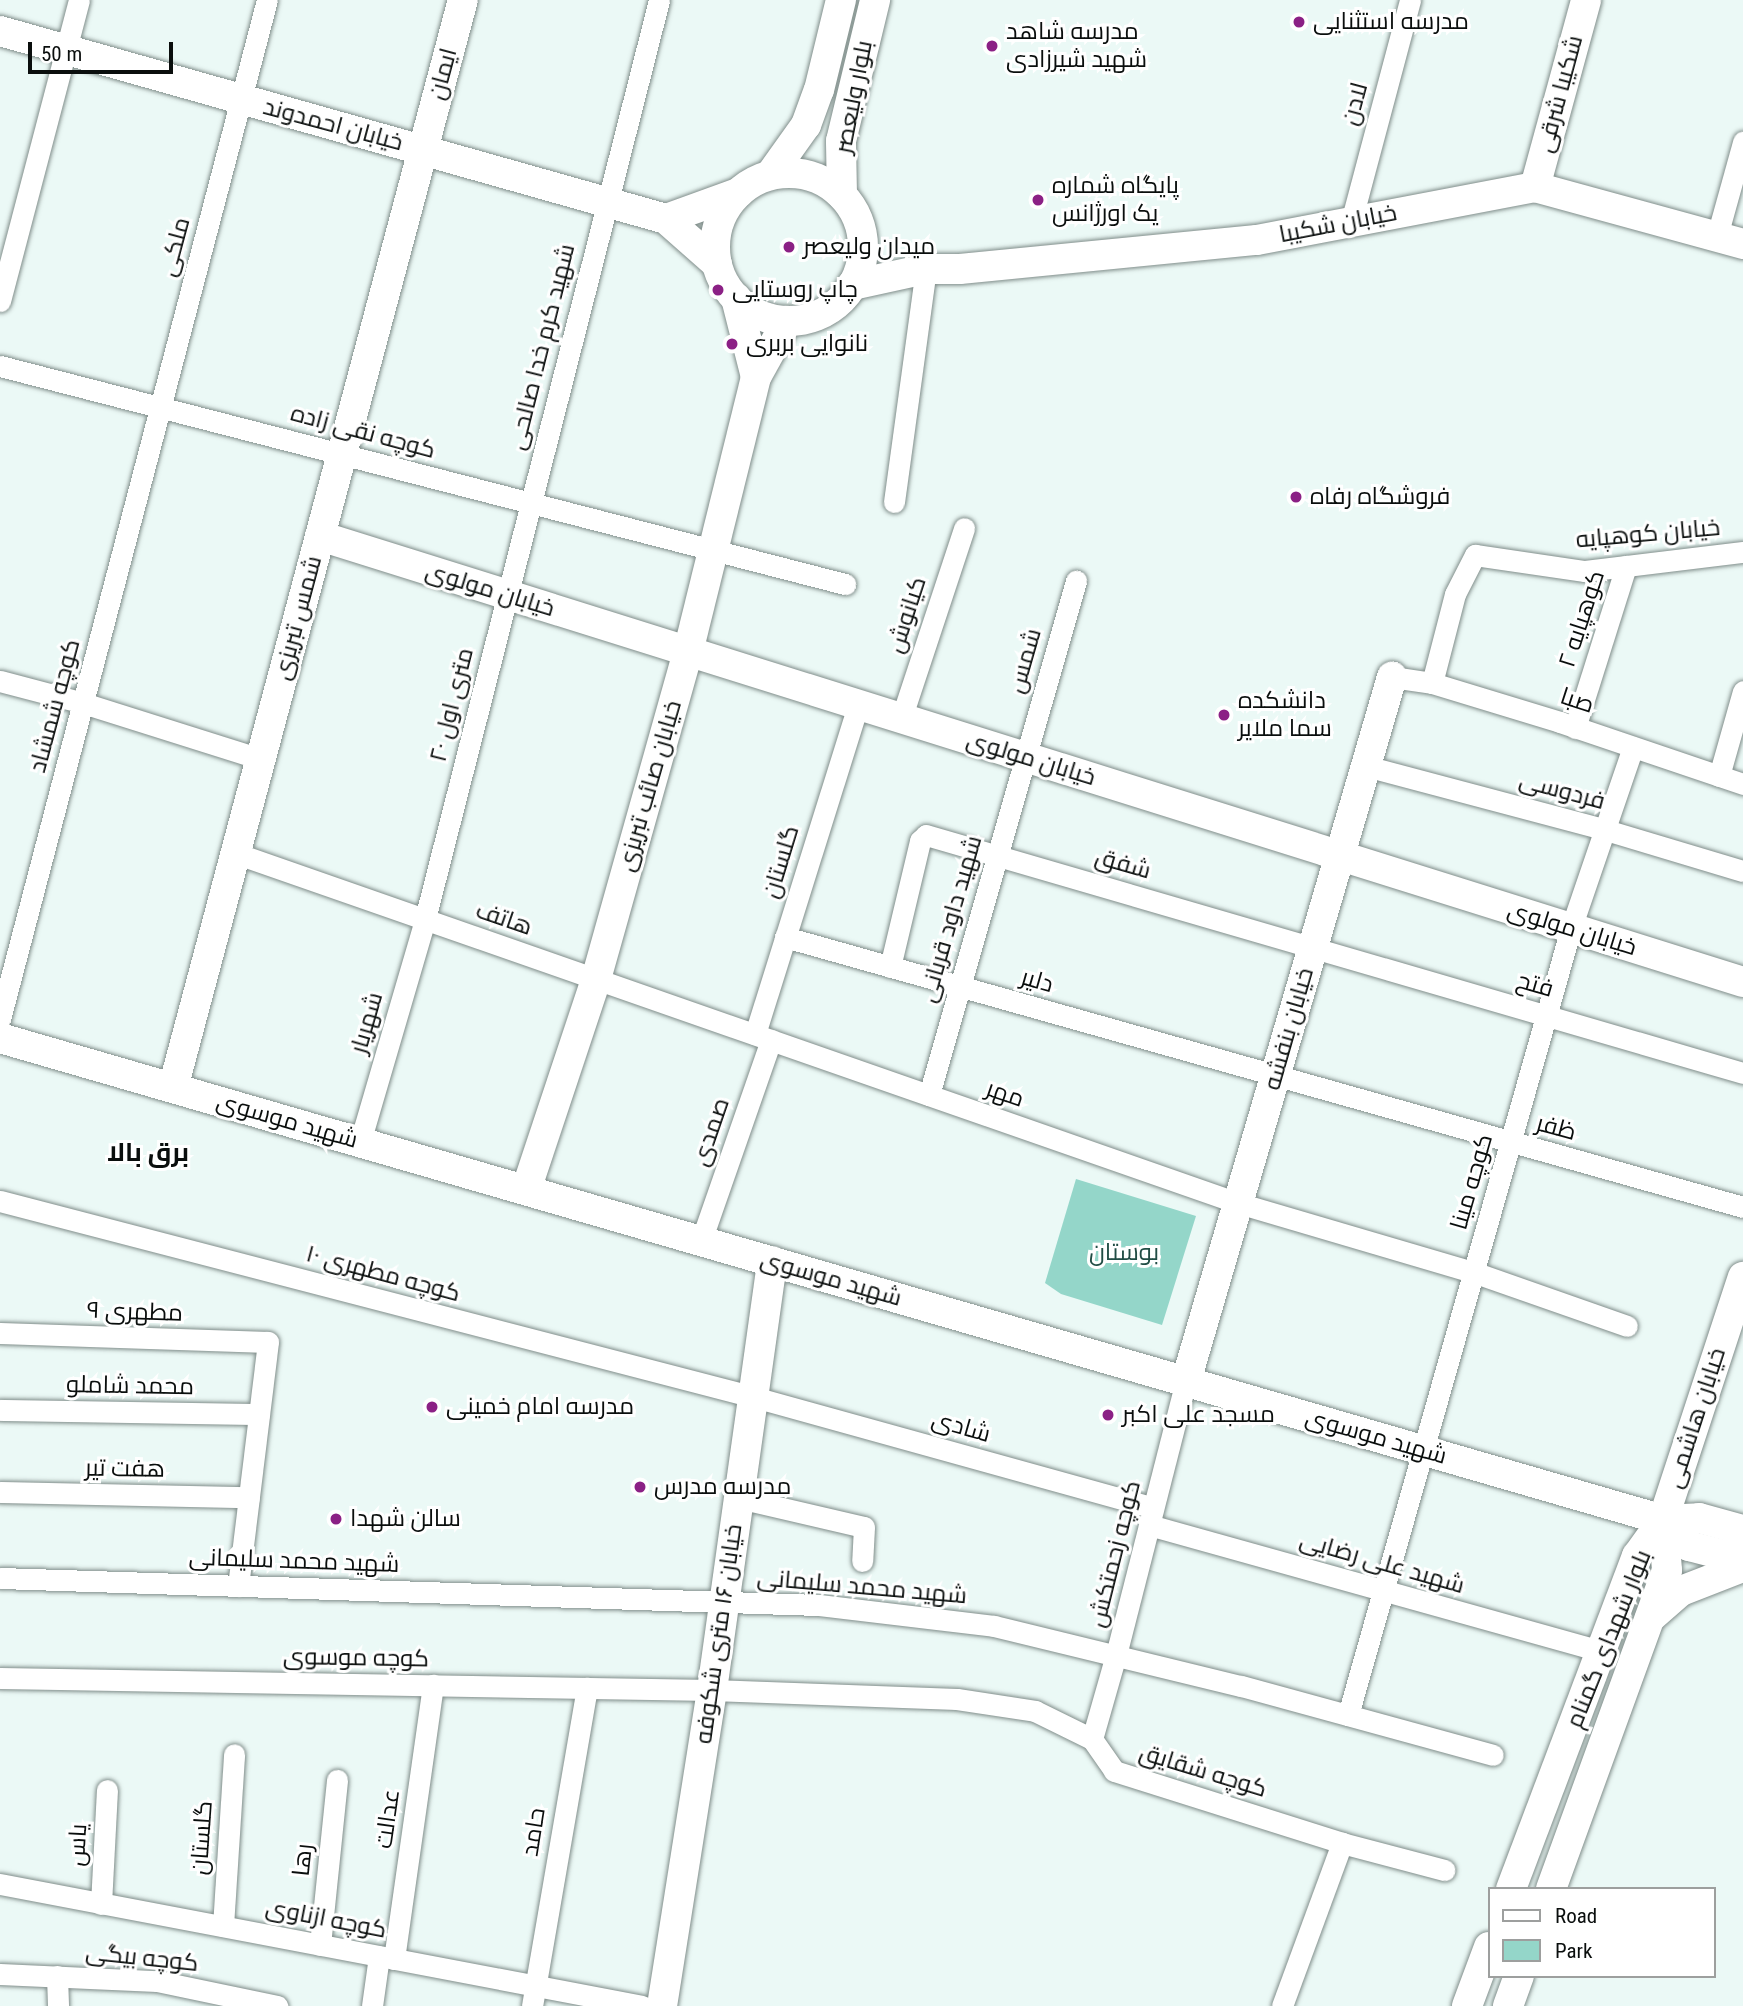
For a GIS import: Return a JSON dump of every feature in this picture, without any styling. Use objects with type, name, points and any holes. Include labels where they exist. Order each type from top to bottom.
[{"type":"main road","name":"ایمان","points":[[423,149],[463,0]]},
{"type":"main road","name":"بلوار ولیعصر","points":[[771,174],[806,125],[820,90],[841,0]]},
{"type":"main road","name":"بلوار ولیعصر","points":[[842,195],[841,142],[875,0]]},
{"type":"main road","name":"شکیبا شرقی","points":[[1535,187],[1586,0]]},
{"type":"main road","name":"خیابان احمدوند","points":[[0,31],[666,219]]},
{"type":"main road","name":"شمس تبریزی","points":[[173,1088],[423,149]]},
{"type":"main road","points":[[771,174],[810,175],[842,195],[854,211],[861,229],[863,248],[852,285],[840,300],[825,312],[807,319],[768,320],[736,298],[724,282],[717,264],[715,245],[718,226],[726,208],[738,193],[754,181],[771,174]]},
{"type":"main road","name":"خیابان شکیبا","points":[[926,269],[960,269],[1257,240],[1535,187],[1730,240]]},
{"type":"main road","points":[[717,264],[666,219],[738,193]]},
{"type":"main road","points":[[863,248],[926,269]]},
{"type":"main road","points":[[852,285],[926,269]]},
{"type":"main road","points":[[736,298],[756,377]]},
{"type":"main road","points":[[756,377],[788,321]]},
{"type":"main road","name":"خیابان صائب تبریزی","points":[[526,1190],[596,979],[688,652],[756,377]]},
{"type":"main road","name":"خیابان مولوی","points":[[320,536],[1743,982]]},
{"type":"main road","name":"خیابان بنفشه","points":[[1186,1381],[1392,677]]},
{"type":"main road","name":"شهید موسوی","points":[[0,1038],[1663,1520]]},
{"type":"main road","name":"خیابان ۱۶ متری شکوفه","points":[[662,2006],[712,1690],[772,1261]]},
{"type":"main road","name":"خیابان هاشمی","points":[[1663,1520],[1743,1277]]},
{"type":"main road","points":[[1663,1520],[1699,1518],[1743,1530]]},
{"type":"main road","points":[[1663,1520],[1689,1546],[1743,1560]]},
{"type":"main road","name":"بلوار شهدای گمنام","points":[[1552,1887],[1667,1570],[1663,1520]]},
{"type":"main road","name":"بلوار شهدای گمنام","points":[[1512,1887],[1637,1556],[1663,1520]]},
{"type":"main road","points":[[1650,1618],[1681,1591],[1743,1567]]},
{"type":"main road","points":[[1467,2006],[1488,1950]]},
{"type":"main road","points":[[1508,2006],[1518,1978]]},
{"type":"street","points":[[0,302],[79,0]]},
{"type":"street","name":"ملکی","points":[[160,407],[267,0]]},
{"type":"street","name":"شهید کرم خدا صالحی","points":[[530,503],[659,0]]},
{"type":"street","name":"لادن","points":[[1351,222],[1410,0]]},
{"type":"street","points":[[1730,240],[1743,142]]},
{"type":"street","points":[[894,502],[926,269]]},
{"type":"street","name":"کوچه نقی زاده","points":[[0,366],[845,584]]},
{"type":"street","name":"کوچه شمشاد","points":[[0,1019],[160,407]]},
{"type":"street","name":"۲۰ متری اول","points":[[425,919],[530,503]]},
{"type":"street","name":"کیانوش","points":[[901,719],[964,528]]},
{"type":"street","name":"خیابان کوهپایه","points":[[1432,683],[1455,594],[1475,555],[1585,571],[1743,552]]},
{"type":"street","name":"کوهپایه ۲","points":[[1575,727],[1626,566]]},
{"type":"street","name":"شمس","points":[[1024,757],[1076,580]]},
{"type":"street","name":"صبا","points":[[1392,677],[1432,683],[1575,727],[1743,784]]},
{"type":"street","points":[[0,681],[83,703],[261,759]]},
{"type":"street","points":[[1718,776],[1743,691]]},
{"type":"street","name":"گلستان","points":[[763,1037],[785,937],[858,705]]},
{"type":"street","name":"کوچه مینا","points":[[1348,1715],[1571,928],[1633,747]]},
{"type":"street","name":"شهید داود قربانی","points":[[929,1095],[1024,757]]},
{"type":"street","name":"فردوسی","points":[[1366,766],[1606,830],[1743,872]]},
{"type":"street","name":"شفق","points":[[890,967],[920,841],[926,835],[1313,947]]},
{"type":"street","name":"هاتف","points":[[235,853],[763,1037]]},
{"type":"street","name":"شهریار","points":[[360,1142],[425,919]]},
{"type":"street","name":"دلیر","points":[[785,937],[1275,1075]]},
{"type":"street","name":"فتح","points":[[1313,947],[1743,1073]]},
{"type":"street","name":"مهر","points":[[763,1037],[1238,1203],[1473,1272],[1627,1326]]},
{"type":"street","name":"صمدی","points":[[701,1241],[763,1037]]},
{"type":"street","name":"ظفر","points":[[1275,1075],[1743,1207]]},
{"type":"street","name":"کوچه مطهری ۱۰","points":[[0,1201],[754,1397]]},
{"type":"street","name":"مطهری ۹","points":[[0,1333],[268,1342],[259,1414]]},
{"type":"street","name":"کوچه زحمتکش","points":[[1092,1739],[1116,1656],[1186,1381]]},
{"type":"street","name":"شادی","points":[[754,1397],[1151,1517]]},
{"type":"street","name":"محمد شاملو","points":[[0,1410],[259,1414]]},
{"type":"street","points":[[238,1586],[259,1414]]},
{"type":"street","name":"هفت تیر","points":[[0,1492],[248,1497]]},
{"type":"street","points":[[739,1498],[864,1527],[862,1561]]},
{"type":"street","name":"شهید علی رضایی","points":[[1151,1517],[1383,1591],[1601,1651]]},
{"type":"street","name":"شهید محمد سلیمانی","points":[[0,1578],[819,1605],[995,1626],[1348,1715],[1493,1755]]},
{"type":"street","name":"کوچه موسوی","points":[[0,1678],[712,1690]]},
{"type":"street","name":"عدالت","points":[[372,2006],[387,1958],[433,1685]]},
{"type":"street","name":"حامد","points":[[533,1996],[587,1688]]},
{"type":"street","name":"کوچه شقایق","points":[[712,1690],[957,1699],[1035,1711],[1092,1739],[1114,1771],[1342,1843],[1444,1870]]},
{"type":"street","name":"گلستان","points":[[223,1926],[234,1754]]},
{"type":"street","name":"رها","points":[[320,1945],[337,1780]]},
{"type":"street","name":"یاس","points":[[101,1903],[107,1790]]},
{"type":"street","points":[[1282,2006],[1342,1843]]},
{"type":"street","name":"کوچه ازناوی","points":[[0,1884],[387,1958],[533,1996],[642,2006]]},
{"type":"street","name":"کوچه بیگی","points":[[0,1974],[156,1981],[232,2001],[277,2006]]},
{"type":"street","points":[[57,1976],[58,2006]]},
{"type":"green space","name":"بوستان","points":[[1076,1179],[1196,1216],[1162,1325],[1061,1294],[1045,1283]]},
{"type":"place","name":"مدرسه استثنایی","points":[[1299,22]]},
{"type":"place","name":"مدرسه شاهد شهید شیرزادی","points":[[992,46]]},
{"type":"place","name":"پایگاه شماره یک اورژانس","points":[[1038,200]]},
{"type":"place","name":"میدان ولیعصر","points":[[789,247]]},
{"type":"place","name":"چاپ روستایی","points":[[718,290]]},
{"type":"place","name":"نانوایی بربری","points":[[732,344]]},
{"type":"place","name":"فروشگاه رفاه","points":[[1296,497]]},
{"type":"place","name":"دانشکده سما ملایر","points":[[1224,715]]},
{"type":"place","name":"مدرسه امام خمینی","points":[[432,1407]]},
{"type":"place","name":"مسجد علی اکبر","points":[[1108,1415]]},
{"type":"place","name":"مدرسه مدرس","points":[[640,1487]]},
{"type":"place","name":"سالن شهدا","points":[[336,1519]]},
{"type":"district","name":"برق بالا","points":[[148,1153]]}]
